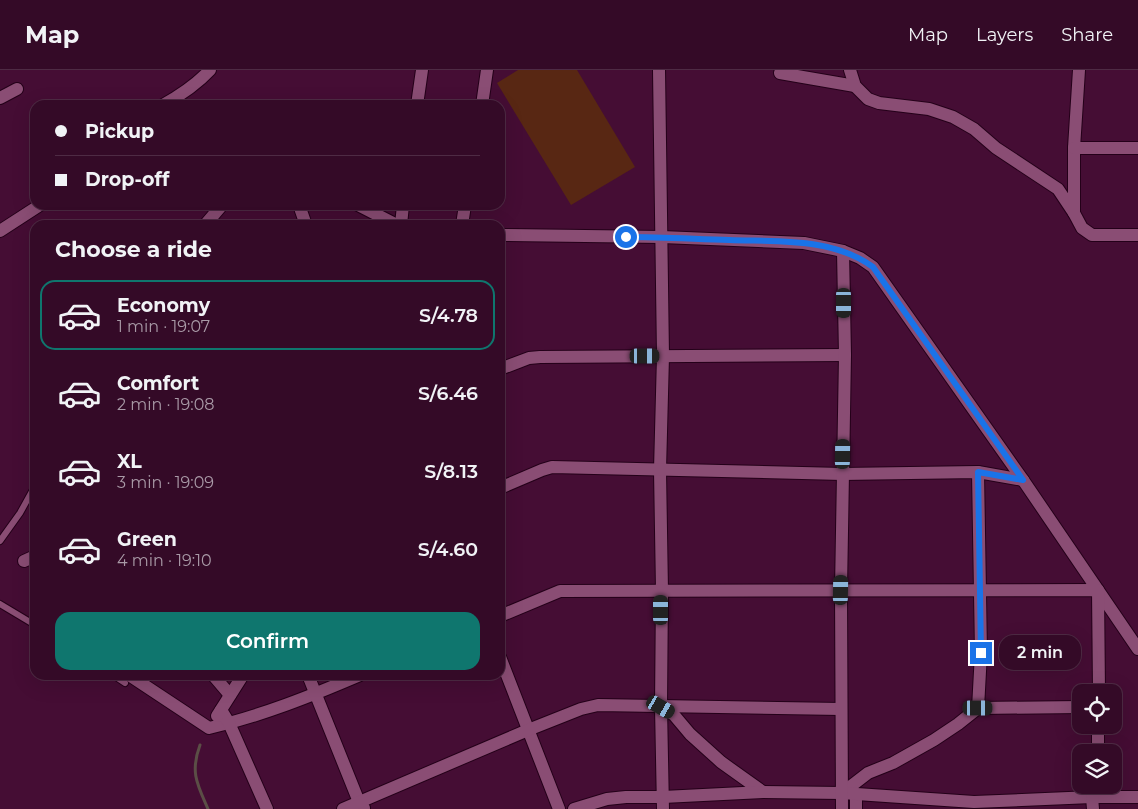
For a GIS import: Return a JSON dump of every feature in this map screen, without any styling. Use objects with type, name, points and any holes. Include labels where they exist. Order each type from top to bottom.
[{"type":"street","points":[[172,100],[197,84],[210,70]]},
{"type":"street","points":[[418,100],[422,70]]},
{"type":"street","points":[[483,100],[487,70]]},
{"type":"street","points":[[659,70],[663,356],[660,470],[661,707],[664,803]]},
{"type":"street","points":[[850,70],[855,86],[868,99],[879,104],[929,109],[953,117],[974,128],[996,148],[1058,189],[1082,228],[1092,235],[1138,235]]},
{"type":"street","points":[[1074,213],[1074,148],[1078,70]]},
{"type":"street","points":[[780,73],[855,86]]},
{"type":"street","points":[[0,98],[17,89]]},
{"type":"street","points":[[1074,148],[1138,148]]},
{"type":"street","points":[[0,231],[32,210]]},
{"type":"street","points":[[209,220],[218,210]]},
{"type":"street","points":[[368,210],[389,220]]},
{"type":"street","points":[[505,235],[662,237],[804,243],[844,251],[860,258],[873,267],[1023,480],[1138,649]]},
{"type":"street","points":[[842,809],[841,590],[845,356],[844,251]]},
{"type":"street","points":[[505,367],[530,358],[540,357],[845,356]]},
{"type":"street","points":[[505,486],[552,467],[842,474],[978,472],[1023,480]]},
{"type":"street","points":[[978,472],[981,591],[981,653],[978,708]]},
{"type":"street","points":[[505,614],[560,591],[1098,590]]},
{"type":"street","points":[[1098,590],[1099,684]]},
{"type":"street","points":[[505,670],[559,809]]},
{"type":"street","points":[[129,680],[209,728],[316,694],[348,680]]},
{"type":"street","points":[[217,680],[230,695]]},
{"type":"street","points":[[209,728],[240,680]]},
{"type":"street","points":[[310,680],[362,806]]},
{"type":"street","points":[[342,809],[362,806],[528,730],[598,705],[841,708]]},
{"type":"street","points":[[661,707],[674,715],[690,734],[721,762],[763,792]]},
{"type":"street","points":[[842,793],[868,773],[934,740],[978,708],[1072,707]]},
{"type":"street","points":[[221,710],[229,723],[267,809]]},
{"type":"street","points":[[574,809],[607,799],[626,797],[664,803],[763,792],[842,793],[978,805],[1094,797],[1138,797]]},
{"type":"street","points":[[856,794],[856,809]]},
{"type":"lane","points":[[0,540],[20,513],[30,495]]},
{"type":"lane","points":[[0,604],[30,622]]},
{"type":"shaded area","points":[[518,70],[577,70],[635,167],[571,205],[497,83]]},
{"type":"waterway","points":[[200,745],[195,763],[195,771],[208,809]]},
{"type":"route","points":[[626,237],[804,243],[844,251],[860,258],[873,267],[1023,480],[978,472],[981,653]]}]
